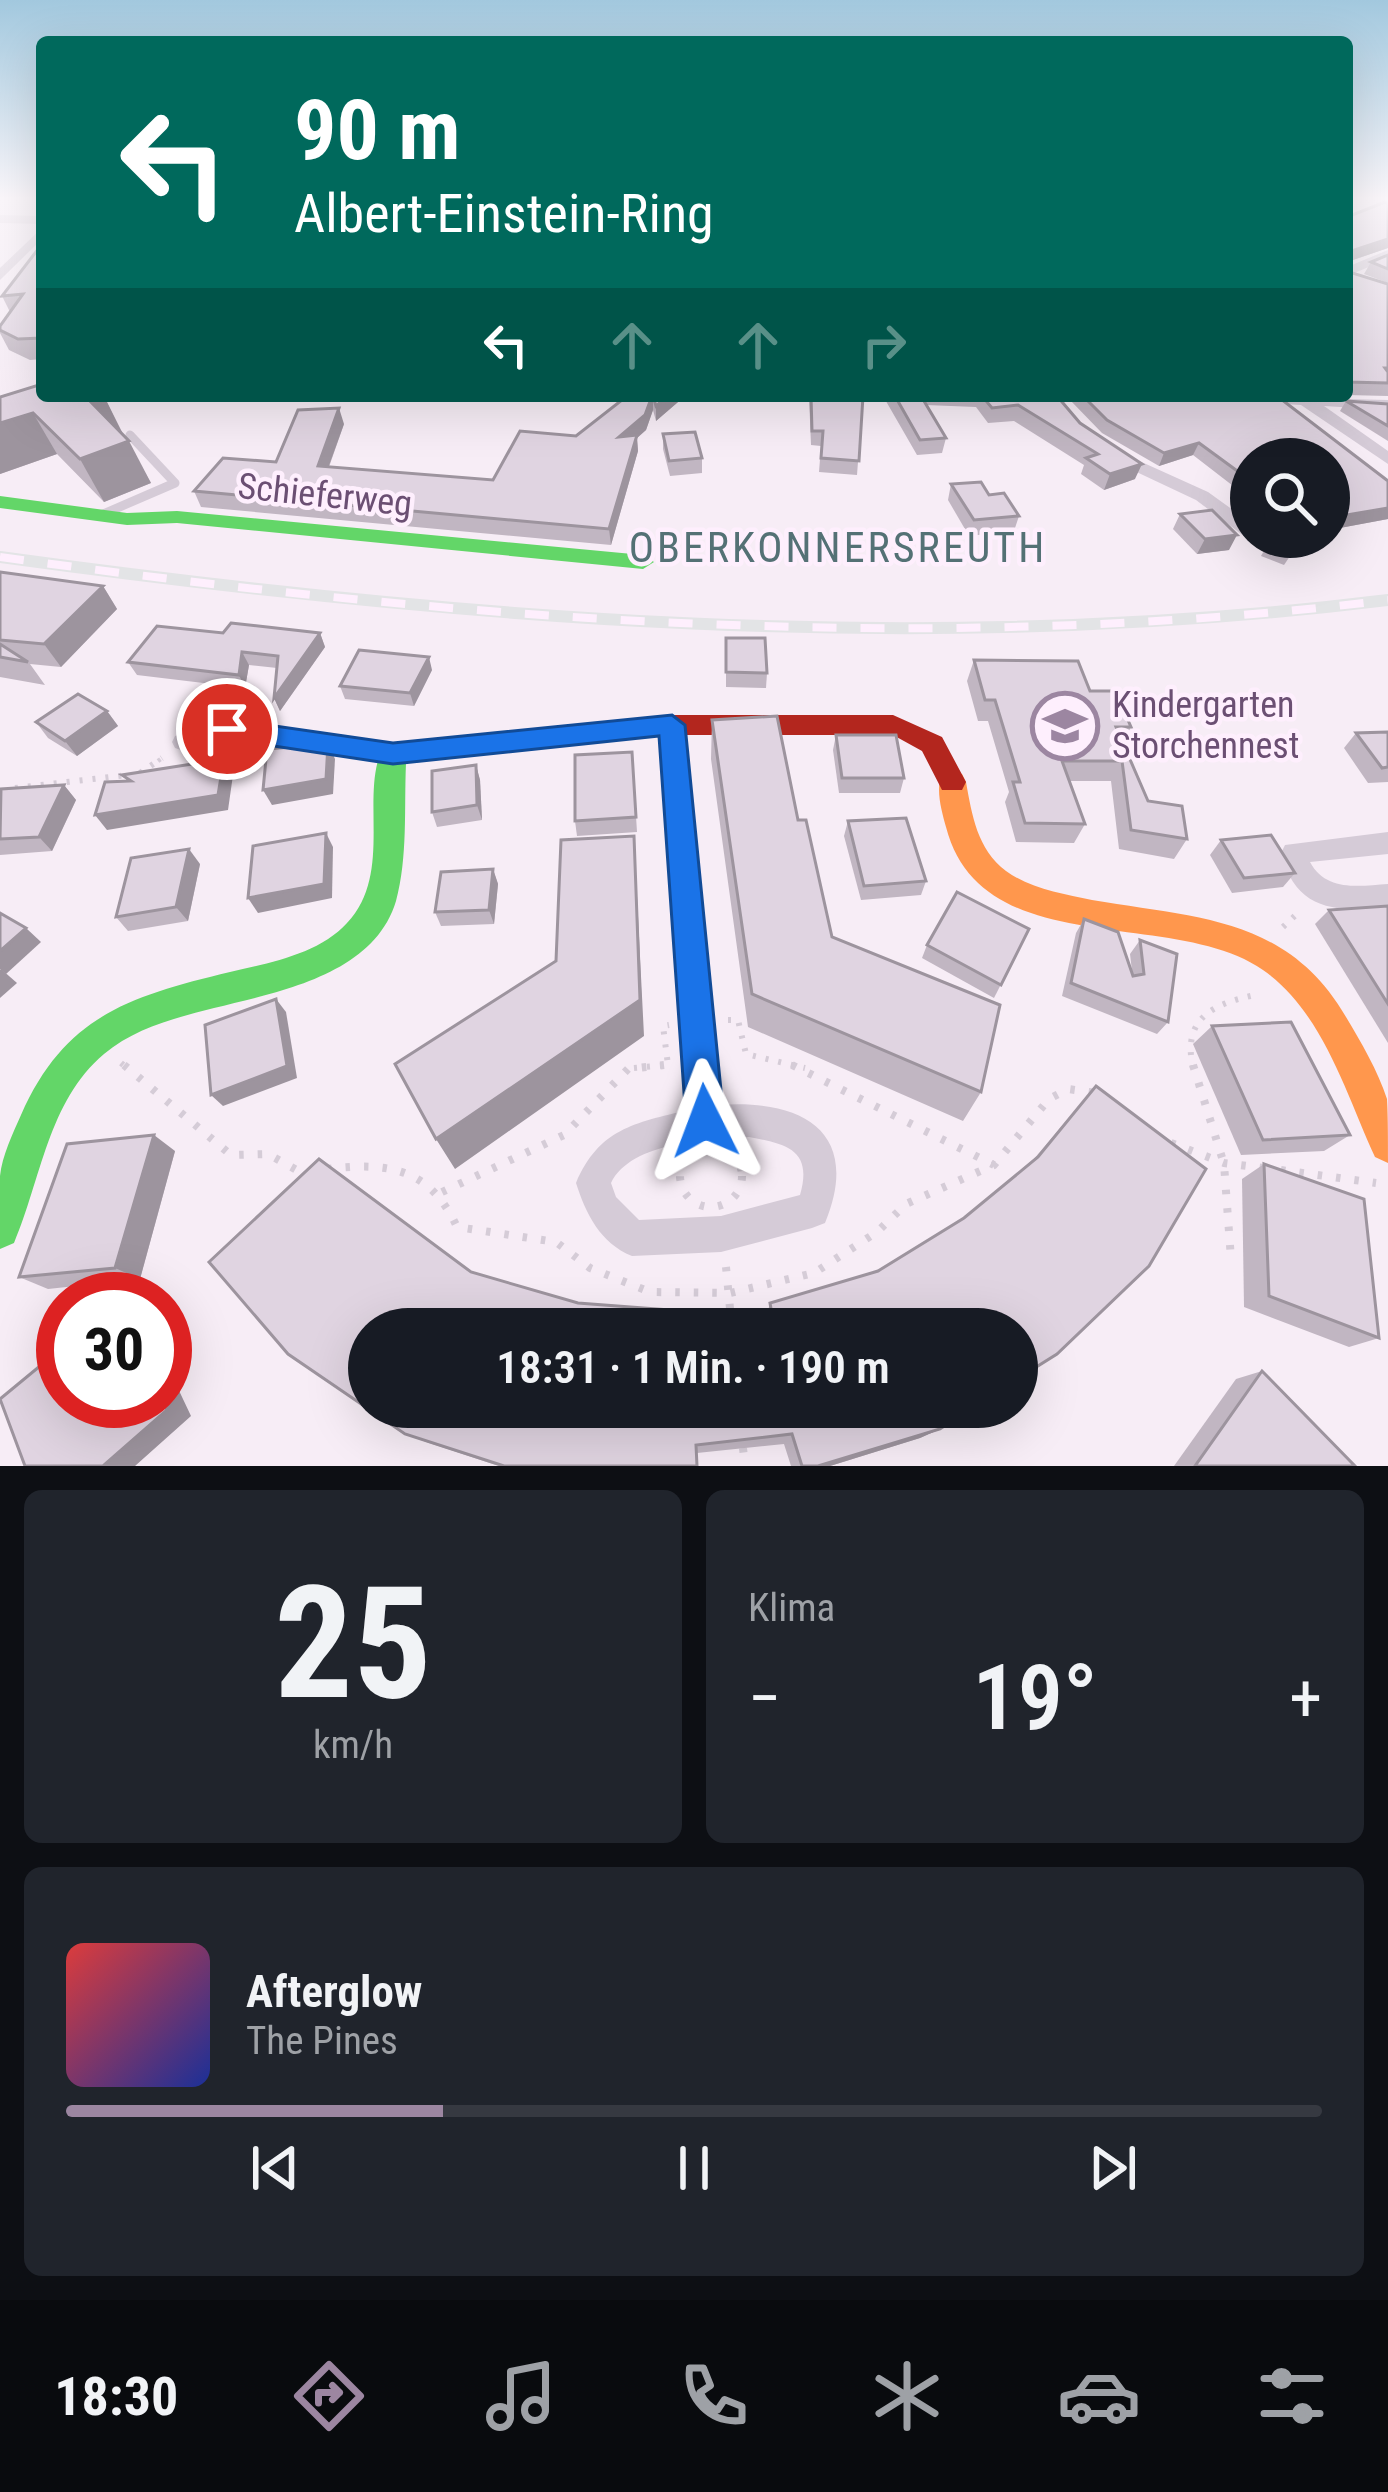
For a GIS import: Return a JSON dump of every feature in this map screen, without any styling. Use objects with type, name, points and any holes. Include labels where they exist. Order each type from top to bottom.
[{"type":"street","points":[[1353,278],[1367,284]]},
{"type":"street","points":[[1308,402],[1388,459]]},
{"type":"street","points":[[1346,402],[1388,405]]},
{"type":"street","points":[[1094,442],[1202,496],[1230,517]]},
{"type":"street","name":"Schieferweg","points":[[0,502],[100,515],[177,517],[643,562]]},
{"type":"street","points":[[672,725],[705,1121]]},
{"type":"street","points":[[184,742],[227,729],[393,754],[672,725],[892,725],[927,735],[943,757],[957,818],[978,866],[1012,890],[1060,904],[1194,924],[1260,950],[1309,991],[1388,1144]]},
{"type":"street","points":[[0,1229],[47,1096],[93,1040],[164,1000],[255,981],[342,947],[369,928],[379,907],[393,754]]},
{"type":"street","points":[[1388,843],[1294,854],[1316,891],[1336,901],[1388,896]]},
{"type":"street","points":[[749,1120],[799,1132],[824,1164],[824,1184],[812,1210],[740,1230],[632,1238],[598,1203],[594,1181],[611,1153],[663,1128],[705,1121],[749,1120]]},
{"type":"lane","points":[[100,515],[175,483],[130,436]]},
{"type":"path","points":[[5,789],[139,774],[184,742]]},
{"type":"path","points":[[1260,950],[1316,891]]},
{"type":"path","points":[[1231,1258],[1224,1163],[1190,1060],[1189,1033],[1209,1006],[1243,996],[1309,991]]},
{"type":"path","points":[[93,1040],[231,1155],[268,1154],[300,1175],[383,1163],[441,1192],[457,1227],[556,1242],[590,1268],[650,1292],[730,1293],[814,1273],[877,1232],[906,1204],[994,1165],[1049,1099],[1068,1089],[1098,1094],[1114,1105]]},
{"type":"path","points":[[1163,1140],[1224,1163],[1388,1184]]},
{"type":"path","points":[[724,1146],[737,1159],[740,1185],[732,1200],[714,1208],[687,1196],[681,1167],[696,1147],[724,1146]]},
{"type":"path","points":[[730,1293],[731,1308]]},
{"type":"path","points":[[743,1448],[745,1466]]},
{"type":"building","points":[[24,267],[36,267],[36,338],[18,339],[0,330],[23,294],[2,296]]},
{"type":"building","points":[[1353,273],[1388,284],[1388,383],[1353,382]]},
{"type":"building","points":[[36,386],[36,402],[91,402],[129,441],[80,459],[33,413],[0,423],[0,397]]},
{"type":"building","points":[[619,402],[650,402],[645,415],[619,437],[637,435],[609,529],[194,491],[223,458],[276,462],[298,410],[339,408],[318,466],[493,480],[520,431],[576,436]]},
{"type":"building","points":[[811,402],[863,402],[859,461],[821,458],[823,431],[812,431]]},
{"type":"building","points":[[898,402],[925,402],[946,438],[920,440]]},
{"type":"building","points":[[987,402],[1062,402],[1080,423],[1142,464],[1110,474],[1086,458],[1098,454],[1018,405],[992,408]]},
{"type":"building","points":[[1089,402],[1285,402],[1332,438],[1230,438],[1230,466],[1199,443],[1164,453],[1107,420]]},
{"type":"building","points":[[1348,402],[1388,404],[1388,426]]},
{"type":"building","points":[[695,432],[702,458],[669,461],[663,434]]},
{"type":"building","points":[[1350,452],[1388,481],[1388,508],[1350,514]]},
{"type":"building","points":[[981,482],[989,495],[1004,493],[1019,516],[974,520],[951,484]]},
{"type":"building","points":[[1212,510],[1230,528],[1230,536],[1205,539],[1180,514]]},
{"type":"building","points":[[0,572],[103,586],[44,644],[0,640]]},
{"type":"building","points":[[231,623],[320,633],[274,698],[278,656],[242,652],[239,675],[128,662],[157,626],[223,633]]},
{"type":"building","points":[[726,638],[765,638],[767,673],[726,672]]},
{"type":"building","points":[[0,644],[28,662],[0,657]]},
{"type":"building","points":[[359,650],[429,657],[410,693],[340,686]]},
{"type":"building","points":[[974,660],[1078,661],[1090,691],[1115,691],[1131,727],[1116,727],[1148,801],[1182,806],[1187,839],[1131,830],[1122,761],[1062,761],[1085,824],[1025,823],[1013,782],[1020,782],[995,700],[985,700]]},
{"type":"building","points":[[78,694],[107,711],[65,741],[36,722]]},
{"type":"building","points":[[777,716],[798,820],[806,820],[832,937],[1000,1005],[981,1092],[752,994],[712,720]]},
{"type":"building","points":[[1388,732],[1388,767],[1382,768],[1356,733]]},
{"type":"building","points":[[836,735],[896,735],[904,778],[842,778]]},
{"type":"building","points":[[328,744],[326,779],[263,790],[267,749]]},
{"type":"building","points":[[632,752],[636,817],[575,821],[575,755]]},
{"type":"building","points":[[224,759],[218,795],[95,815],[105,782],[131,781],[122,775]]},
{"type":"building","points":[[476,765],[477,805],[432,812],[432,771]]},
{"type":"building","points":[[64,785],[39,837],[0,839],[1,789]]},
{"type":"building","points":[[906,818],[926,881],[864,886],[848,821]]},
{"type":"building","points":[[326,833],[324,884],[248,898],[253,846]]},
{"type":"building","points":[[1271,835],[1295,873],[1244,878],[1221,840]]},
{"type":"building","points":[[634,836],[640,1000],[436,1139],[395,1064],[556,961],[561,840]]},
{"type":"building","points":[[189,849],[176,907],[116,917],[131,858]]},
{"type":"building","points":[[493,869],[489,910],[435,912],[441,872]]},
{"type":"building","points":[[957,892],[1029,929],[1001,985],[927,945]]},
{"type":"building","points":[[1388,906],[1388,1004],[1329,910]]},
{"type":"building","points":[[0,913],[26,928],[0,951]]},
{"type":"building","points":[[1084,919],[1118,932],[1133,976],[1144,974],[1140,940],[1177,954],[1168,1022],[1071,983]]},
{"type":"building","points":[[276,999],[287,1066],[211,1095],[205,1025]]},
{"type":"building","points":[[1291,1022],[1350,1135],[1263,1140],[1212,1026]]},
{"type":"building","points":[[1096,1086],[1206,1169],[1149,1266],[1057,1354],[1038,1366],[1038,1308],[771,1308],[770,1303],[878,1271],[964,1218],[1038,1157]]},
{"type":"building","points":[[154,1135],[115,1268],[19,1277],[67,1144]]},
{"type":"building","points":[[319,1159],[471,1272],[578,1303],[643,1308],[348,1308],[348,1395],[288,1354],[209,1262]]},
{"type":"building","points":[[1264,1164],[1364,1199],[1379,1338],[1269,1296]]},
{"type":"building","points":[[36,1369],[36,1428],[146,1428],[103,1466],[25,1466],[0,1399]]},
{"type":"building","points":[[1262,1371],[1355,1466],[1195,1466]]},
{"type":"building","points":[[396,1428],[942,1428],[818,1466],[802,1466],[792,1434],[696,1445],[697,1466],[504,1466]]},
{"type":"railway","points":[[0,557],[346,598],[693,624],[1041,626],[1215,617],[1388,600]]},
{"type":"traffic: fast","points":[[0,502],[127,519],[177,517],[643,562]]},
{"type":"traffic: fast","points":[[0,1229],[45,1104],[73,1060],[92,1041],[123,1021],[161,1007],[288,972],[356,937],[381,897],[393,754],[544,738]]},
{"type":"traffic: slow","points":[[952,782],[970,852],[993,879],[1026,897],[1066,909],[1200,931],[1240,942],[1274,959],[1313,997],[1328,1020],[1388,1144]]},
{"type":"traffic: jam","points":[[544,738],[672,725],[893,725],[932,744],[952,782]]},
{"type":"place","name":"Kindergarten Storchennest","points":[[1065,726]]},
{"type":"district","name":"OBERKONNERSREUTH","points":[[838,547]]},
{"type":"route","points":[[227,729],[393,754],[672,725],[705,1121]]}]
